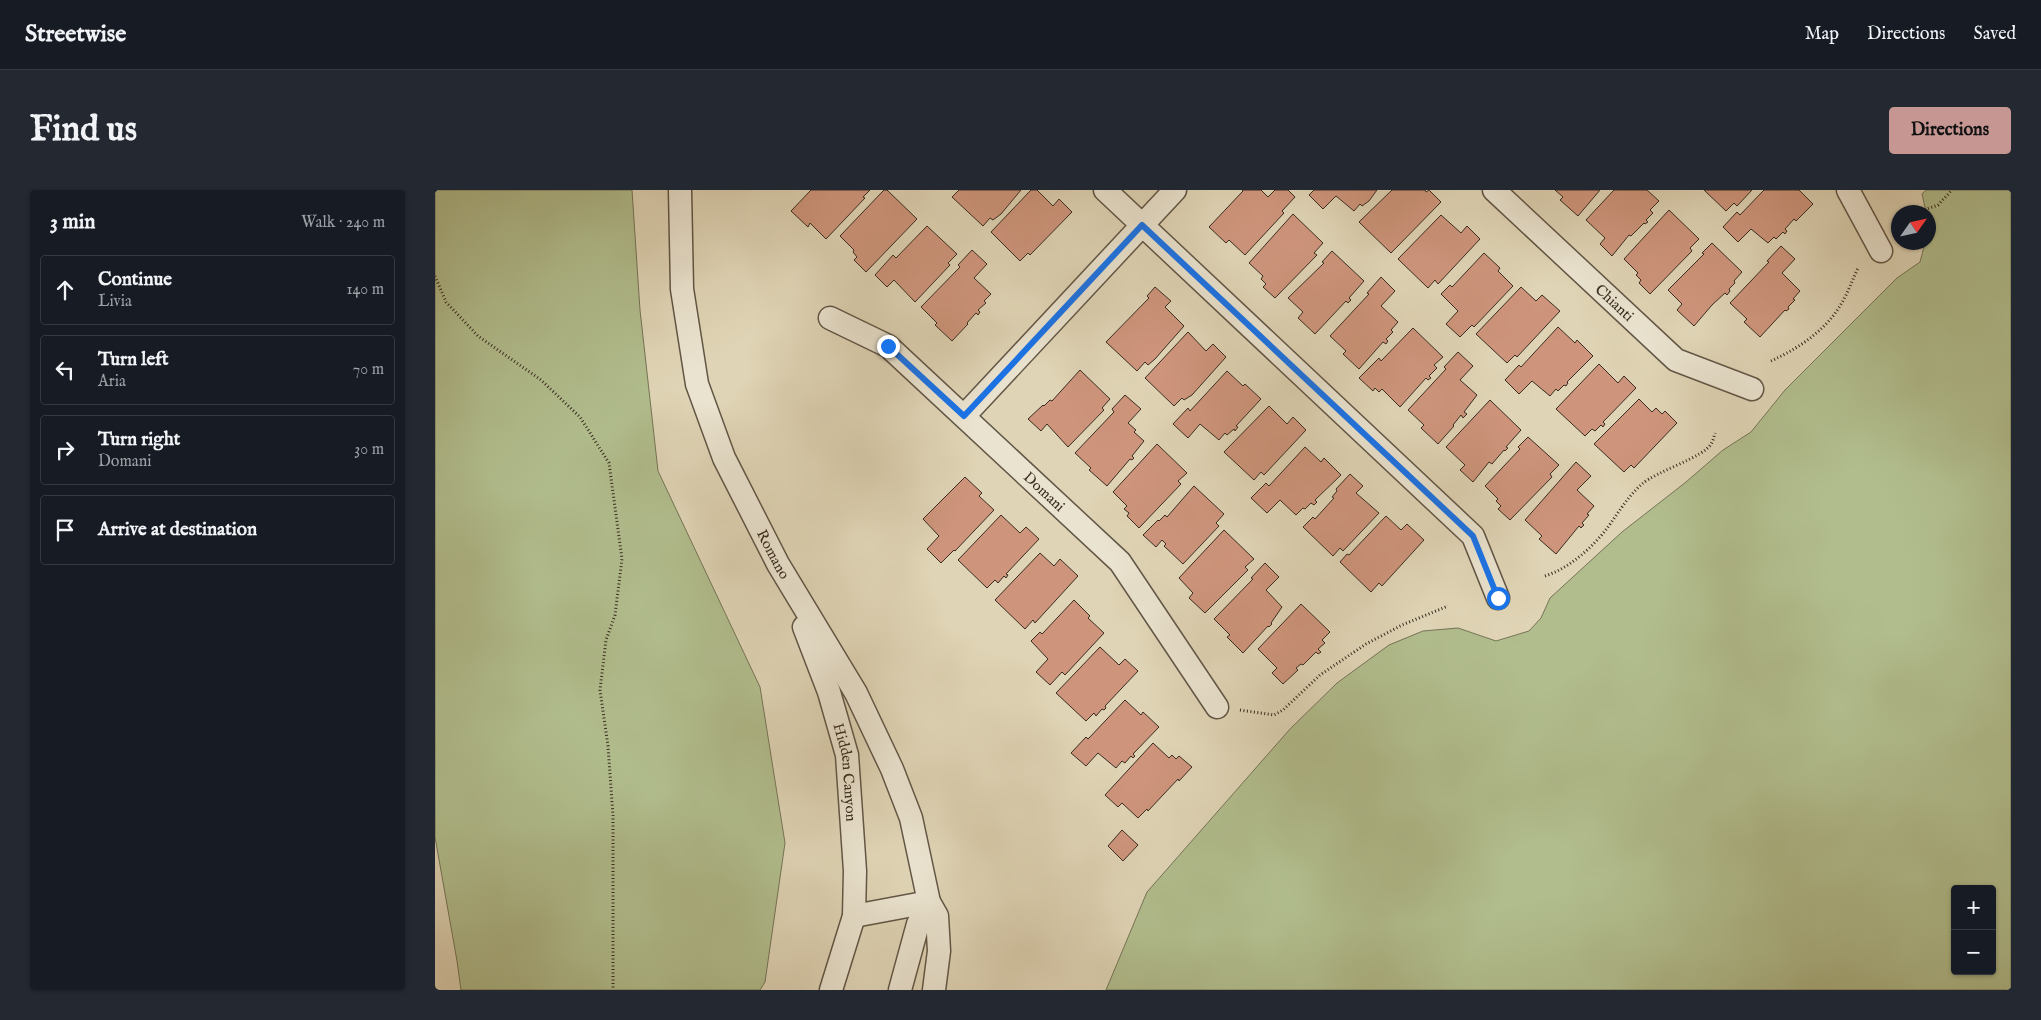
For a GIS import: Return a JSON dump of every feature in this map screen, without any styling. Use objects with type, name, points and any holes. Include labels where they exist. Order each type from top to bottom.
[{"type":"street","name":"Romano","points":[[680,190],[682,289],[697,384],[724,458],[778,564],[856,694],[892,769],[911,818],[929,902],[937,916],[939,951],[934,990]]},
{"type":"street","points":[[1105,190],[1473,536],[1498,598]]},
{"type":"street","points":[[964,416],[1175,190]]},
{"type":"street","name":"Chianti","points":[[1494,190],[1676,360],[1752,389]]},
{"type":"street","points":[[1848,190],[1881,251]]},
{"type":"street","name":"Domani","points":[[830,318],[888,346],[1120,562],[1217,707]]},
{"type":"street","name":"Hidden Canyon","points":[[778,564],[829,692],[847,755],[855,871],[854,916],[831,990]]},
{"type":"street","points":[[854,916],[929,902]]},
{"type":"street","points":[[900,990],[918,924],[929,902]]},
{"type":"path","points":[[1936,206],[1952,190]]},
{"type":"path","points":[[1771,361],[1789,353],[1812,337],[1829,319],[1839,307],[1858,268]]},
{"type":"path","points":[[435,276],[446,302],[478,336],[541,380],[579,417],[609,463],[622,559],[615,615],[606,640],[600,690],[608,746],[613,816],[613,990]]},
{"type":"path","points":[[1545,576],[1571,562],[1589,548],[1607,528],[1626,500],[1643,484],[1666,469],[1704,452],[1711,445],[1715,433]]},
{"type":"path","points":[[1217,707],[1274,715],[1283,710],[1320,675],[1366,644],[1402,625],[1448,606]]},
{"type":"green space","points":[[435,190],[632,190],[640,310],[658,471],[760,687],[785,843],[765,982],[760,990],[461,990],[435,837]]},
{"type":"green space","points":[[1926,190],[2011,190],[2011,990],[1106,990],[1147,892],[1290,729],[1337,683],[1389,645],[1423,631],[1458,628],[1496,641],[1529,631],[1541,618],[1550,598],[1622,532],[1686,482],[1723,450],[1751,432],[1785,390],[1897,278],[1920,262],[1923,250],[1936,250],[1936,205],[1924,205],[1922,194]]},
{"type":"building","points":[[811,190],[870,190],[863,197],[865,198],[826,239],[810,223],[808,227],[791,211]]},
{"type":"building","points":[[884,190],[887,190],[917,219],[866,272],[854,260],[857,257],[853,252],[854,250],[840,236]]},
{"type":"building","points":[[959,190],[1021,190],[1001,214],[993,220],[990,218],[983,226],[952,197]]},
{"type":"building","points":[[1031,190],[1037,190],[1053,206],[1059,199],[1072,212],[1030,255],[1028,253],[1020,261],[991,232]]},
{"type":"building","points":[[1242,190],[1261,190],[1268,197],[1275,190],[1288,190],[1295,197],[1282,211],[1284,213],[1245,255],[1229,240],[1226,243],[1209,227]]},
{"type":"building","points":[[1314,190],[1377,190],[1369,201],[1362,206],[1360,204],[1354,211],[1336,196],[1323,209],[1309,195]]},
{"type":"building","points":[[1392,190],[1425,190],[1426,192],[1429,190],[1441,202],[1391,253],[1359,222]]},
{"type":"building","points":[[1555,190],[1600,190],[1578,216],[1560,200],[1563,197]]},
{"type":"building","points":[[1614,190],[1647,190],[1659,201],[1650,210],[1653,213],[1646,220],[1648,222],[1644,223],[1631,236],[1629,235],[1612,256],[1600,244],[1605,238],[1586,220]]},
{"type":"building","points":[[1704,190],[1752,190],[1737,206],[1734,203],[1726,211]]},
{"type":"building","points":[[1764,190],[1799,190],[1813,204],[1796,221],[1794,219],[1785,229],[1787,231],[1785,234],[1783,232],[1776,239],[1774,237],[1768,243],[1751,229],[1738,242],[1723,227],[1737,212],[1740,215]]},
{"type":"building","points":[[1669,210],[1699,239],[1690,248],[1692,251],[1650,294],[1639,283],[1641,280],[1636,275],[1638,273],[1624,259]]},
{"type":"building","points":[[1293,214],[1323,243],[1314,253],[1317,255],[1275,298],[1263,287],[1266,284],[1261,279],[1263,276],[1249,263]]},
{"type":"building","points":[[1441,215],[1461,233],[1467,226],[1480,239],[1438,284],[1435,280],[1428,288],[1398,259]]},
{"type":"building","points":[[927,226],[957,254],[948,263],[950,265],[915,302],[894,280],[887,287],[875,275],[893,255],[896,258]]},
{"type":"building","points":[[1712,243],[1742,272],[1734,281],[1735,283],[1729,289],[1730,291],[1727,295],[1725,293],[1712,305],[1694,326],[1677,310],[1682,304],[1668,290],[1704,254],[1702,253]]},
{"type":"building","points":[[1781,246],[1795,259],[1782,273],[1800,291],[1788,307],[1789,309],[1785,310],[1760,337],[1744,322],[1747,319],[1730,303],[1769,262],[1767,261]]},
{"type":"building","points":[[972,250],[987,264],[974,278],[991,294],[984,301],[986,303],[978,310],[980,312],[978,315],[976,313],[952,341],[935,325],[937,323],[921,307],[960,267],[958,265]]},
{"type":"building","points":[[1332,251],[1364,281],[1349,298],[1351,300],[1348,303],[1346,301],[1315,334],[1298,318],[1303,312],[1288,298],[1324,263],[1322,262]]},
{"type":"building","points":[[1484,253],[1500,268],[1498,271],[1513,286],[1474,327],[1472,325],[1460,337],[1446,324],[1458,311],[1441,294],[1450,285],[1452,287]]},
{"type":"building","points":[[1381,277],[1395,291],[1381,306],[1398,322],[1391,330],[1393,332],[1386,339],[1388,341],[1386,344],[1383,342],[1359,369],[1343,354],[1346,351],[1330,336],[1369,294],[1367,293]]},
{"type":"building","points":[[1155,287],[1171,301],[1165,307],[1184,326],[1155,359],[1148,365],[1145,362],[1137,371],[1106,342],[1149,298],[1147,296]]},
{"type":"building","points":[[1521,287],[1536,301],[1542,295],[1560,311],[1517,357],[1515,355],[1507,363],[1476,334]]},
{"type":"building","points":[[1558,327],[1575,343],[1577,340],[1593,356],[1567,382],[1566,386],[1564,385],[1558,391],[1556,389],[1550,396],[1532,381],[1519,394],[1505,380],[1519,365],[1521,367]]},
{"type":"building","points":[[1413,328],[1443,357],[1434,365],[1437,368],[1429,376],[1431,378],[1428,380],[1426,378],[1400,407],[1382,389],[1379,392],[1375,388],[1373,391],[1359,378],[1379,358],[1381,361]]},
{"type":"building","points":[[1188,332],[1206,351],[1213,344],[1226,357],[1192,395],[1184,400],[1182,398],[1174,406],[1145,378]]},
{"type":"building","points":[[1458,352],[1473,366],[1460,380],[1477,395],[1464,412],[1467,414],[1463,418],[1461,415],[1438,444],[1421,428],[1424,425],[1408,410],[1446,369],[1444,367]]},
{"type":"building","points":[[1599,364],[1618,383],[1624,376],[1636,388],[1603,422],[1605,424],[1603,427],[1601,425],[1595,431],[1592,429],[1585,436],[1556,409]]},
{"type":"building","points":[[1080,370],[1110,399],[1102,408],[1104,410],[1068,447],[1047,424],[1041,431],[1028,419],[1043,405],[1050,400],[1052,401]]},
{"type":"building","points":[[1227,371],[1261,399],[1236,426],[1238,427],[1235,431],[1234,429],[1227,435],[1225,433],[1219,440],[1200,424],[1188,438],[1173,424],[1188,408],[1190,411]]},
{"type":"building","points":[[1125,395],[1141,409],[1128,423],[1144,441],[1132,456],[1134,458],[1130,459],[1107,486],[1089,470],[1091,468],[1075,453],[1114,412],[1112,409]]},
{"type":"building","points":[[1639,399],[1652,412],[1656,408],[1662,414],[1665,411],[1677,423],[1634,468],[1631,465],[1624,472],[1594,444]]},
{"type":"building","points":[[1490,400],[1521,430],[1506,447],[1508,448],[1492,464],[1489,462],[1473,482],[1460,470],[1465,465],[1446,447]]},
{"type":"building","points":[[1269,406],[1287,424],[1293,417],[1306,430],[1264,475],[1261,472],[1254,480],[1224,452]]},
{"type":"building","points":[[1528,437],[1559,465],[1550,474],[1552,477],[1510,520],[1498,509],[1501,506],[1496,501],[1498,499],[1485,486],[1520,449],[1518,447]]},
{"type":"building","points":[[1157,444],[1187,473],[1178,481],[1181,484],[1139,528],[1127,516],[1129,513],[1124,509],[1127,506],[1113,492]]},
{"type":"building","points":[[1305,447],[1321,462],[1324,458],[1341,475],[1315,500],[1317,502],[1314,505],[1311,503],[1296,515],[1280,500],[1267,513],[1251,498],[1266,483],[1269,486]]},
{"type":"building","points":[[1576,462],[1591,476],[1577,490],[1594,506],[1582,523],[1584,525],[1581,528],[1579,526],[1556,554],[1539,539],[1542,536],[1525,520]]},
{"type":"building","points":[[1350,474],[1363,486],[1356,493],[1379,513],[1343,551],[1340,548],[1333,556],[1303,527],[1313,517],[1315,519],[1334,498],[1332,497],[1337,491],[1336,489]]},
{"type":"building","points":[[965,477],[982,493],[979,496],[994,510],[941,563],[927,549],[939,536],[923,519]]},
{"type":"building","points":[[1194,486],[1224,514],[1216,523],[1219,526],[1183,564],[1164,546],[1166,544],[1162,540],[1156,547],[1143,535],[1158,520],[1165,515],[1167,517]]},
{"type":"building","points":[[1001,515],[1020,533],[1026,527],[1039,539],[1006,574],[1008,575],[1006,578],[1004,576],[998,583],[995,580],[987,588],[958,560]]},
{"type":"building","points":[[1386,516],[1401,530],[1407,524],[1424,540],[1382,586],[1379,583],[1371,592],[1340,562]]},
{"type":"building","points":[[1224,530],[1254,559],[1245,567],[1248,570],[1205,613],[1189,598],[1193,593],[1179,578]]},
{"type":"building","points":[[1040,553],[1054,566],[1060,559],[1078,576],[1035,623],[1033,620],[1025,629],[995,600]]},
{"type":"building","points":[[1265,563],[1279,577],[1266,590],[1282,607],[1272,624],[1243,653],[1227,637],[1230,635],[1214,619],[1253,579],[1251,578]]},
{"type":"building","points":[[1074,600],[1090,616],[1088,618],[1104,633],[1065,675],[1062,672],[1050,685],[1036,672],[1048,659],[1031,641],[1040,632],[1042,634]]},
{"type":"building","points":[[1301,604],[1330,632],[1322,640],[1325,643],[1318,649],[1321,652],[1318,654],[1316,652],[1303,665],[1301,664],[1296,668],[1298,670],[1283,684],[1272,673],[1277,668],[1258,649]]},
{"type":"building","points":[[1100,647],[1119,665],[1125,659],[1138,671],[1105,706],[1104,710],[1102,709],[1096,716],[1094,713],[1086,721],[1056,693]]},
{"type":"building","points":[[1125,700],[1141,715],[1143,712],[1159,727],[1133,754],[1135,756],[1133,758],[1131,756],[1125,763],[1122,761],[1116,768],[1098,753],[1086,766],[1071,753],[1086,737],[1088,739]]},
{"type":"building","points":[[1153,743],[1169,758],[1172,755],[1176,759],[1179,756],[1192,767],[1148,811],[1147,809],[1138,818],[1122,803],[1118,807],[1105,795]]},
{"type":"building","points":[[1122,830],[1138,845],[1123,861],[1108,846]]},
{"type":"route","points":[[888,346],[964,416],[1142,225],[1473,536],[1498,598]]}]
